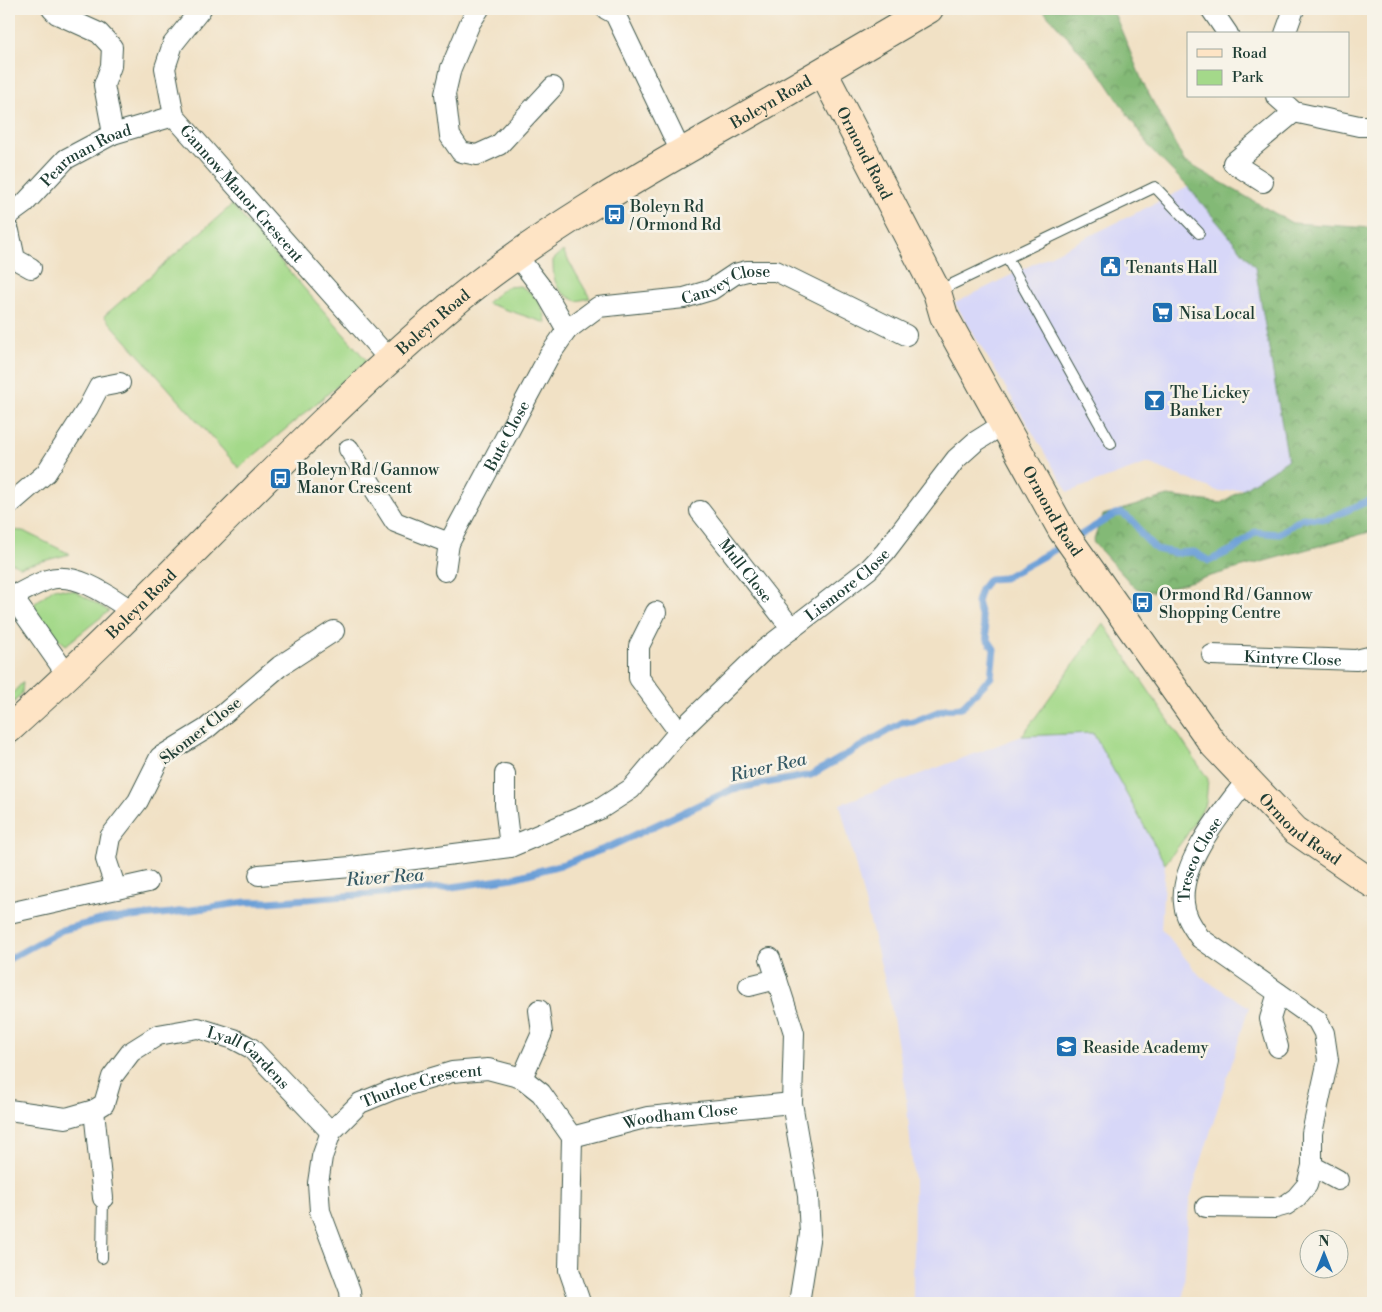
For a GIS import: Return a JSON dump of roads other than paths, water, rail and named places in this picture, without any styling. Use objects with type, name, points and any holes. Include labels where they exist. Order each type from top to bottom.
[{"type":"street","points":[[52,9],[57,14],[99,33],[112,47],[111,66],[104,85],[113,134]]},
{"type":"street","name":"Gannow Manor Crescent","points":[[201,9],[173,44],[165,68],[174,116],[390,360]]},
{"type":"street","points":[[479,9],[470,23],[451,68],[446,94],[450,136],[461,152],[477,155],[499,145],[553,87]]},
{"type":"street","name":"Boleyn Road","points":[[9,729],[68,676],[390,360],[450,307],[517,256],[596,203],[929,9]]},
{"type":"street","points":[[1211,9],[1227,32]]},
{"type":"street","points":[[1286,32],[1294,9]]},
{"type":"street","points":[[614,11],[681,152]]},
{"type":"street","name":"Ormond Road","points":[[823,72],[937,292],[944,316],[1002,425],[1062,530],[1214,745],[1295,830],[1372,880]]},
{"type":"street","points":[[1278,98],[1294,112],[1359,126],[1373,126]]},
{"type":"street","points":[[1263,182],[1233,163],[1294,112]]},
{"type":"street","name":"Pearman Road","points":[[9,215],[24,204],[66,159],[113,134],[174,116]]},
{"type":"street","points":[[9,231],[14,259],[31,268]]},
{"type":"street","points":[[517,256],[547,295],[567,330]]},
{"type":"street","name":"Canvey Close","points":[[567,330],[598,307],[684,298],[711,290],[735,274],[760,270],[776,271],[906,335]]},
{"type":"street","name":"Bute Close","points":[[445,571],[449,544],[549,356],[567,330]]},
{"type":"street","points":[[9,505],[46,472],[88,408],[99,386],[120,383]]},
{"type":"street","name":"Lismore Close","points":[[259,875],[352,867],[510,847],[600,809],[631,789],[680,732],[730,682],[792,629],[869,569],[885,552],[956,459],[975,442],[1002,425]]},
{"type":"street","points":[[349,449],[395,522],[449,544]]},
{"type":"street","name":"Mull Close","points":[[700,511],[792,629]]},
{"type":"street","points":[[68,676],[11,594],[49,579],[67,579],[98,588],[132,612]]},
{"type":"street","points":[[656,612],[639,646],[639,678],[680,732]]},
{"type":"street","name":"Skomer Close","points":[[116,889],[106,859],[110,837],[138,801],[160,757],[206,729],[280,666],[334,631]]},
{"type":"street","name":"Kintyre Close","points":[[1212,655],[1356,660],[1373,656]]},
{"type":"street","points":[[505,774],[505,805],[510,847]]},
{"type":"street","name":"Tresco Close","points":[[1206,1206],[1275,1208],[1286,1206],[1307,1185],[1312,1166],[1312,1133],[1325,1076],[1328,1045],[1317,1020],[1200,938],[1189,922],[1184,903],[1185,875],[1209,832],[1246,780]]},
{"type":"street","points":[[9,913],[148,882]]},
{"type":"street","points":[[770,958],[794,1033],[792,1102],[808,1196],[810,1234],[800,1303]]},
{"type":"street","points":[[749,986],[777,979]]},
{"type":"street","points":[[1278,993],[1270,1019],[1278,1047]]},
{"type":"street","points":[[522,1078],[542,1033],[538,1010]]},
{"type":"street","name":"Lyall Gardens","points":[[94,1110],[104,1104],[112,1077],[131,1052],[158,1035],[198,1028],[234,1039],[251,1048],[331,1132]]},
{"type":"street","name":"Thurloe Crescent","points":[[351,1303],[350,1291],[320,1211],[318,1183],[322,1156],[331,1132],[360,1103],[420,1080],[452,1072],[488,1070],[522,1078],[540,1093],[572,1138]]},
{"type":"street","name":"Woodham Close","points":[[572,1138],[648,1117],[792,1102]]},
{"type":"street","points":[[9,1110],[66,1118],[94,1110],[103,1198]]},
{"type":"street","points":[[572,1138],[569,1270],[580,1302]]},
{"type":"street","points":[[1312,1166],[1338,1180]]},
{"type":"lane","points":[[937,292],[1155,187],[1200,233]]},
{"type":"lane","points":[[1007,258],[1111,444]]},
{"type":"lane","points":[[102,1258],[103,1198]]},
{"type":"waterway","name":"River Rea","points":[[1074,539],[1115,514],[1122,513],[1135,523],[1142,535],[1156,549],[1175,553],[1194,552],[1209,561],[1236,548],[1255,532],[1278,534],[1303,518],[1327,519],[1373,499]]},
{"type":"waterway","name":"River Rea","points":[[9,959],[62,930],[101,920],[171,913],[246,902],[269,902],[452,887],[513,878],[564,864],[609,847],[733,789],[811,775],[903,722],[913,722],[945,709],[961,708],[991,677],[994,649],[988,640],[977,602],[981,589],[989,579],[1004,578],[1065,544]]},
{"type":"place","name":"Boleyn Rd / Ormond Rd","points":[[614,215]]},
{"type":"place","name":"Tenants Hall","points":[[1110,267]]},
{"type":"place","name":"Nisa Local","points":[[1163,313]]},
{"type":"place","name":"The Lickey Banker","points":[[1154,401]]},
{"type":"place","name":"Boleyn Rd / Gannow Manor Crescent","points":[[281,478]]},
{"type":"place","name":"Ormond Rd / Gannow Shopping Centre","points":[[1143,603]]},
{"type":"place","name":"Reaside Academy","points":[[1067,1047]]}]
